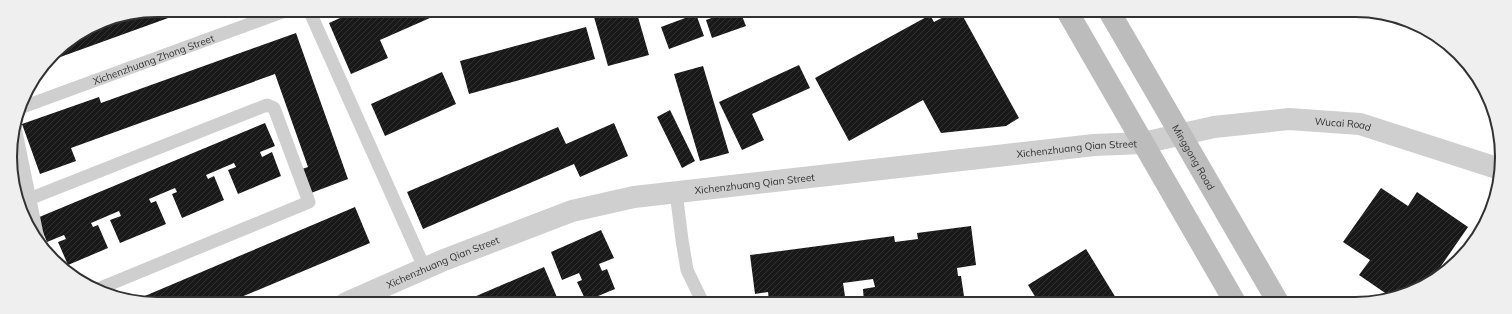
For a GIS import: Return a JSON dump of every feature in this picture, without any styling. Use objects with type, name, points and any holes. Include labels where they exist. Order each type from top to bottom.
[{"type":"main road","points":[[1070,17],[1232,297]]},
{"type":"main road","name":"Minggong Road","points":[[1113,17],[1275,297]]},
{"type":"street","name":"Wucai Road","points":[[1181,134],[1214,127],[1289,119],[1360,124],[1495,167]]},
{"type":"street","name":"Xichenzhuang Qian Street","points":[[360,297],[425,269],[572,211],[634,197],[1094,145],[1143,143],[1181,134]]},
{"type":"lane","name":"Xichenzhuang Zhong Street","points":[[27,106],[269,17]]},
{"type":"lane","points":[[312,17],[425,269]]},
{"type":"lane","points":[[29,199],[267,105],[274,108],[309,202],[104,286]]},
{"type":"lane","points":[[18,142],[35,224]]},
{"type":"lane","points":[[676,192],[687,270],[700,297]]},
{"type":"building","points":[[171,17],[60,57],[72,46],[87,36],[112,24],[139,18]]},
{"type":"building","points":[[342,17],[432,17],[380,40],[388,58],[351,74],[329,23]]},
{"type":"building","points":[[594,17],[638,17],[649,55],[608,66]]},
{"type":"building","points":[[688,17],[697,17],[704,36],[669,49],[661,27]]},
{"type":"building","points":[[714,17],[742,17],[746,26],[712,38],[706,20]]},
{"type":"building","points":[[926,17],[931,17],[934,22],[944,17],[963,17],[1019,118],[1006,126],[941,133],[923,100],[849,141],[815,78]]},
{"type":"building","points":[[586,27],[595,59],[469,94],[460,61]]},
{"type":"building","points":[[296,33],[348,179],[311,193],[302,169],[308,167],[275,74],[71,148],[76,161],[40,174],[22,124],[99,97],[101,103]]},
{"type":"building","points":[[799,65],[810,88],[752,114],[764,140],[742,150],[719,102]]},
{"type":"building","points":[[703,66],[729,153],[700,161],[674,74]]},
{"type":"building","points":[[442,72],[456,104],[385,136],[371,104]]},
{"type":"building","points":[[670,110],[695,161],[682,168],[657,117]]},
{"type":"building","points":[[265,123],[275,146],[260,152],[262,157],[272,152],[281,176],[238,194],[228,170],[236,167],[234,163],[206,175],[208,179],[214,176],[224,200],[182,218],[172,194],[177,192],[175,188],[149,199],[151,203],[156,201],[166,224],[120,243],[110,220],[121,216],[119,211],[91,223],[93,227],[98,225],[108,248],[68,265],[58,242],[66,239],[64,235],[47,242],[37,218]]},
{"type":"building","points":[[614,123],[628,156],[580,177],[574,164],[423,229],[407,192],[558,127],[566,144]]},
{"type":"building","points":[[1381,188],[1408,206],[1417,192],[1468,227],[1440,267],[1425,278],[1409,286],[1386,293],[1359,275],[1370,260],[1343,242]]},
{"type":"building","points":[[355,207],[370,243],[241,297],[144,296]]},
{"type":"building","points":[[971,226],[976,265],[957,268],[958,276],[961,276],[964,297],[864,297],[863,289],[875,287],[873,279],[843,283],[845,297],[769,297],[768,292],[755,294],[750,255],[894,236],[895,242],[918,239],[917,233]]},
{"type":"building","points":[[601,230],[614,258],[599,264],[602,271],[607,269],[615,289],[596,297],[584,297],[577,282],[582,280],[579,273],[562,280],[551,252]]},
{"type":"building","points":[[1086,249],[1115,297],[1035,297],[1028,285]]},
{"type":"building","points":[[544,267],[557,297],[474,297]]}]
